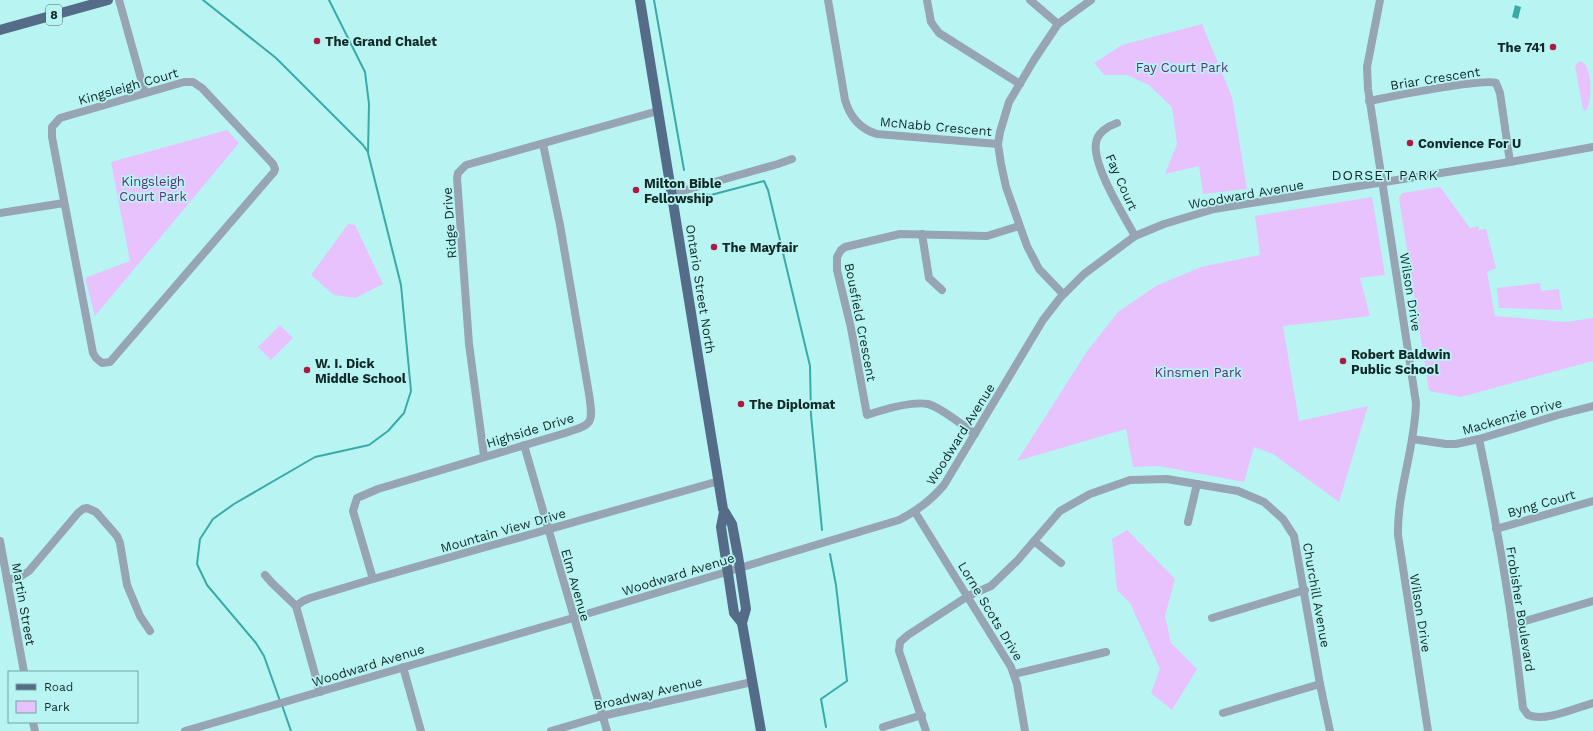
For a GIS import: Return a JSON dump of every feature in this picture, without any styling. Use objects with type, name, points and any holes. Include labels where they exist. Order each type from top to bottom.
[{"type":"main road","name":"8","points":[[0,30],[108,0]]},
{"type":"main road","name":"Ontario Street North","points":[[640,0],[690,297],[724,512],[721,527],[734,612],[742,623]]},
{"type":"main road","name":"Ontario Street North","points":[[724,512],[732,524],[740,568],[746,609],[742,623],[761,731]]},
{"type":"street","points":[[119,0],[145,93]]},
{"type":"street","name":"McNabb Crescent","points":[[828,0],[845,100],[848,110],[858,124],[877,134],[998,144]]},
{"type":"street","points":[[927,0],[931,22],[939,33],[1020,84]]},
{"type":"street","points":[[1030,0],[1058,24]]},
{"type":"street","points":[[1063,294],[1039,270],[1027,246],[1006,187],[998,144],[1009,102],[1058,24],[1091,0]]},
{"type":"street","name":"Wilson Drive","points":[[1380,0],[1367,67],[1369,101],[1416,403],[1416,421],[1399,511],[1398,544],[1428,731]]},
{"type":"street","name":"Kingsleigh Court","points":[[184,82],[193,82],[199,85],[275,168],[274,172],[110,362],[106,364],[101,363],[93,353],[64,202],[52,137],[54,123],[60,118],[184,82]]},
{"type":"street","name":"Briar Crescent","points":[[1369,101],[1463,85],[1489,82],[1496,83],[1500,93],[1510,162]]},
{"type":"street","name":"Ridge Drive","points":[[484,456],[470,344],[457,178],[458,173],[466,165],[658,111]]},
{"type":"street","name":"Fay Court","points":[[1117,123],[1102,132],[1096,141],[1095,152],[1110,191],[1135,236]]},
{"type":"street","name":"Highside Drive","points":[[373,579],[353,511],[357,498],[378,489],[584,426],[589,423],[592,418],[561,232],[543,144]]},
{"type":"street","name":"Woodward Avenue","points":[[185,731],[740,568],[899,520],[915,512],[930,500],[944,484],[1043,320],[1063,294],[1084,274],[1135,236],[1164,224],[1214,209],[1510,162],[1593,147]]},
{"type":"street","points":[[672,194],[792,159]]},
{"type":"street","points":[[0,213],[64,202]]},
{"type":"street","name":"Bousfield Crescent","points":[[975,434],[929,404],[917,404],[888,409],[867,415],[851,328],[837,270],[837,257],[841,250],[853,245],[900,234],[987,236],[1020,226]]},
{"type":"street","points":[[922,234],[930,278],[942,290]]},
{"type":"street","name":"Mackenzie Drive","points":[[1412,439],[1456,444],[1479,439],[1593,406]]},
{"type":"street","name":"Frobisher Boulevard","points":[[1479,439],[1512,625],[1523,708],[1528,715],[1534,717],[1556,714],[1593,703]]},
{"type":"street","name":"Elm Avenue","points":[[524,445],[607,731]]},
{"type":"street","name":"Churchill Avenue","points":[[926,731],[922,715],[899,651],[900,642],[908,634],[968,596],[991,586],[1017,561],[1060,511],[1090,494],[1130,480],[1167,479],[1238,491],[1264,502],[1283,519],[1294,536],[1305,590],[1320,684],[1330,731]]},
{"type":"street","name":"Mountain View Drive","points":[[296,606],[310,598],[373,579],[719,481]]},
{"type":"street","points":[[1188,522],[1197,484]]},
{"type":"street","name":"Byng Court","points":[[1496,529],[1593,501]]},
{"type":"street","points":[[7,580],[20,577],[29,571],[78,513],[83,509],[92,510],[96,512],[117,536],[120,543],[127,585],[140,616],[150,631]]},
{"type":"street","name":"Lorne Scots Drive","points":[[915,512],[968,596],[1014,674],[1025,731]]},
{"type":"street","name":"Martin Street","points":[[0,541],[24,671]]},
{"type":"street","points":[[1034,541],[1061,562]]},
{"type":"street","points":[[265,575],[272,584],[296,606],[320,692]]},
{"type":"street","points":[[1212,618],[1305,590]]},
{"type":"street","points":[[1512,625],[1593,601]]},
{"type":"street","points":[[1014,674],[1106,652]]},
{"type":"street","points":[[403,667],[421,731]]},
{"type":"street","name":"Broadway Avenue","points":[[551,731],[602,716],[752,682]]},
{"type":"street","points":[[1223,713],[1320,684]]},
{"type":"street","points":[[883,728],[922,715]]},
{"type":"green space","name":"Fay Court Park","points":[[1202,24],[1232,97],[1247,189],[1203,194],[1199,166],[1165,174],[1177,144],[1172,107],[1149,85],[1127,75],[1104,75],[1094,63],[1122,45]]},
{"type":"green space","points":[[1579,61],[1584,63],[1587,67],[1590,80],[1589,102],[1585,111],[1583,109],[1575,66]]},
{"type":"green space","name":"Kingsleigh Court Park","points":[[227,130],[239,143],[95,316],[85,278],[130,261],[111,162]]},
{"type":"green space","points":[[1440,187],[1470,228],[1478,226],[1479,230],[1486,229],[1496,268],[1487,272],[1495,316],[1566,322],[1593,318],[1593,361],[1461,397],[1429,391],[1399,198],[1402,193]]},
{"type":"green space","name":"Kinsmen Park","points":[[1372,197],[1385,275],[1360,278],[1370,316],[1283,326],[1299,421],[1368,406],[1339,502],[1273,454],[1254,447],[1244,482],[1159,466],[1133,467],[1126,429],[1017,461],[1088,350],[1118,312],[1156,286],[1201,267],[1260,255],[1255,216]]},
{"type":"green space","points":[[348,224],[355,225],[383,284],[355,298],[334,295],[311,275]]},
{"type":"green space","points":[[1540,283],[1541,291],[1559,289],[1562,310],[1499,308],[1497,288]]},
{"type":"green space","points":[[280,325],[293,338],[271,360],[258,347]]},
{"type":"green space","points":[[1127,530],[1175,579],[1165,616],[1171,643],[1197,669],[1172,710],[1151,693],[1160,669],[1130,603],[1117,590],[1112,539]]},
{"type":"water","points":[[1515,5],[1521,7],[1518,19],[1512,17]]},
{"type":"waterway","points":[[203,0],[276,58],[363,145],[368,152]]},
{"type":"waterway","points":[[280,701],[264,656],[256,643],[207,585],[197,564],[200,539],[213,519],[234,504],[315,457],[369,445],[388,431],[404,413],[411,391],[401,285],[368,153],[369,104],[365,72],[329,0]]},
{"type":"waterway","points":[[654,0],[684,170]]},
{"type":"waterway","points":[[698,194],[711,195],[764,181],[768,190],[810,366],[811,415],[822,530]]},
{"type":"waterway","points":[[826,727],[821,699],[847,681],[836,585],[830,554]]},
{"type":"waterway","points":[[282,705],[291,731]]},
{"type":"place","name":"The Grand Chalet","points":[[317,41]]},
{"type":"place","name":"The 741","points":[[1553,47]]},
{"type":"place","name":"Convience For U","points":[[1410,143]]},
{"type":"place","name":"Milton Bible Fellowship","points":[[636,190]]},
{"type":"place","name":"The Mayfair","points":[[714,247]]},
{"type":"place","name":"Robert Baldwin Public School","points":[[1343,361]]},
{"type":"place","name":"W. I. Dick Middle School","points":[[307,370]]},
{"type":"place","name":"The Diplomat","points":[[741,404]]},
{"type":"district","name":"DORSET PARK","points":[[1385,175]]}]
